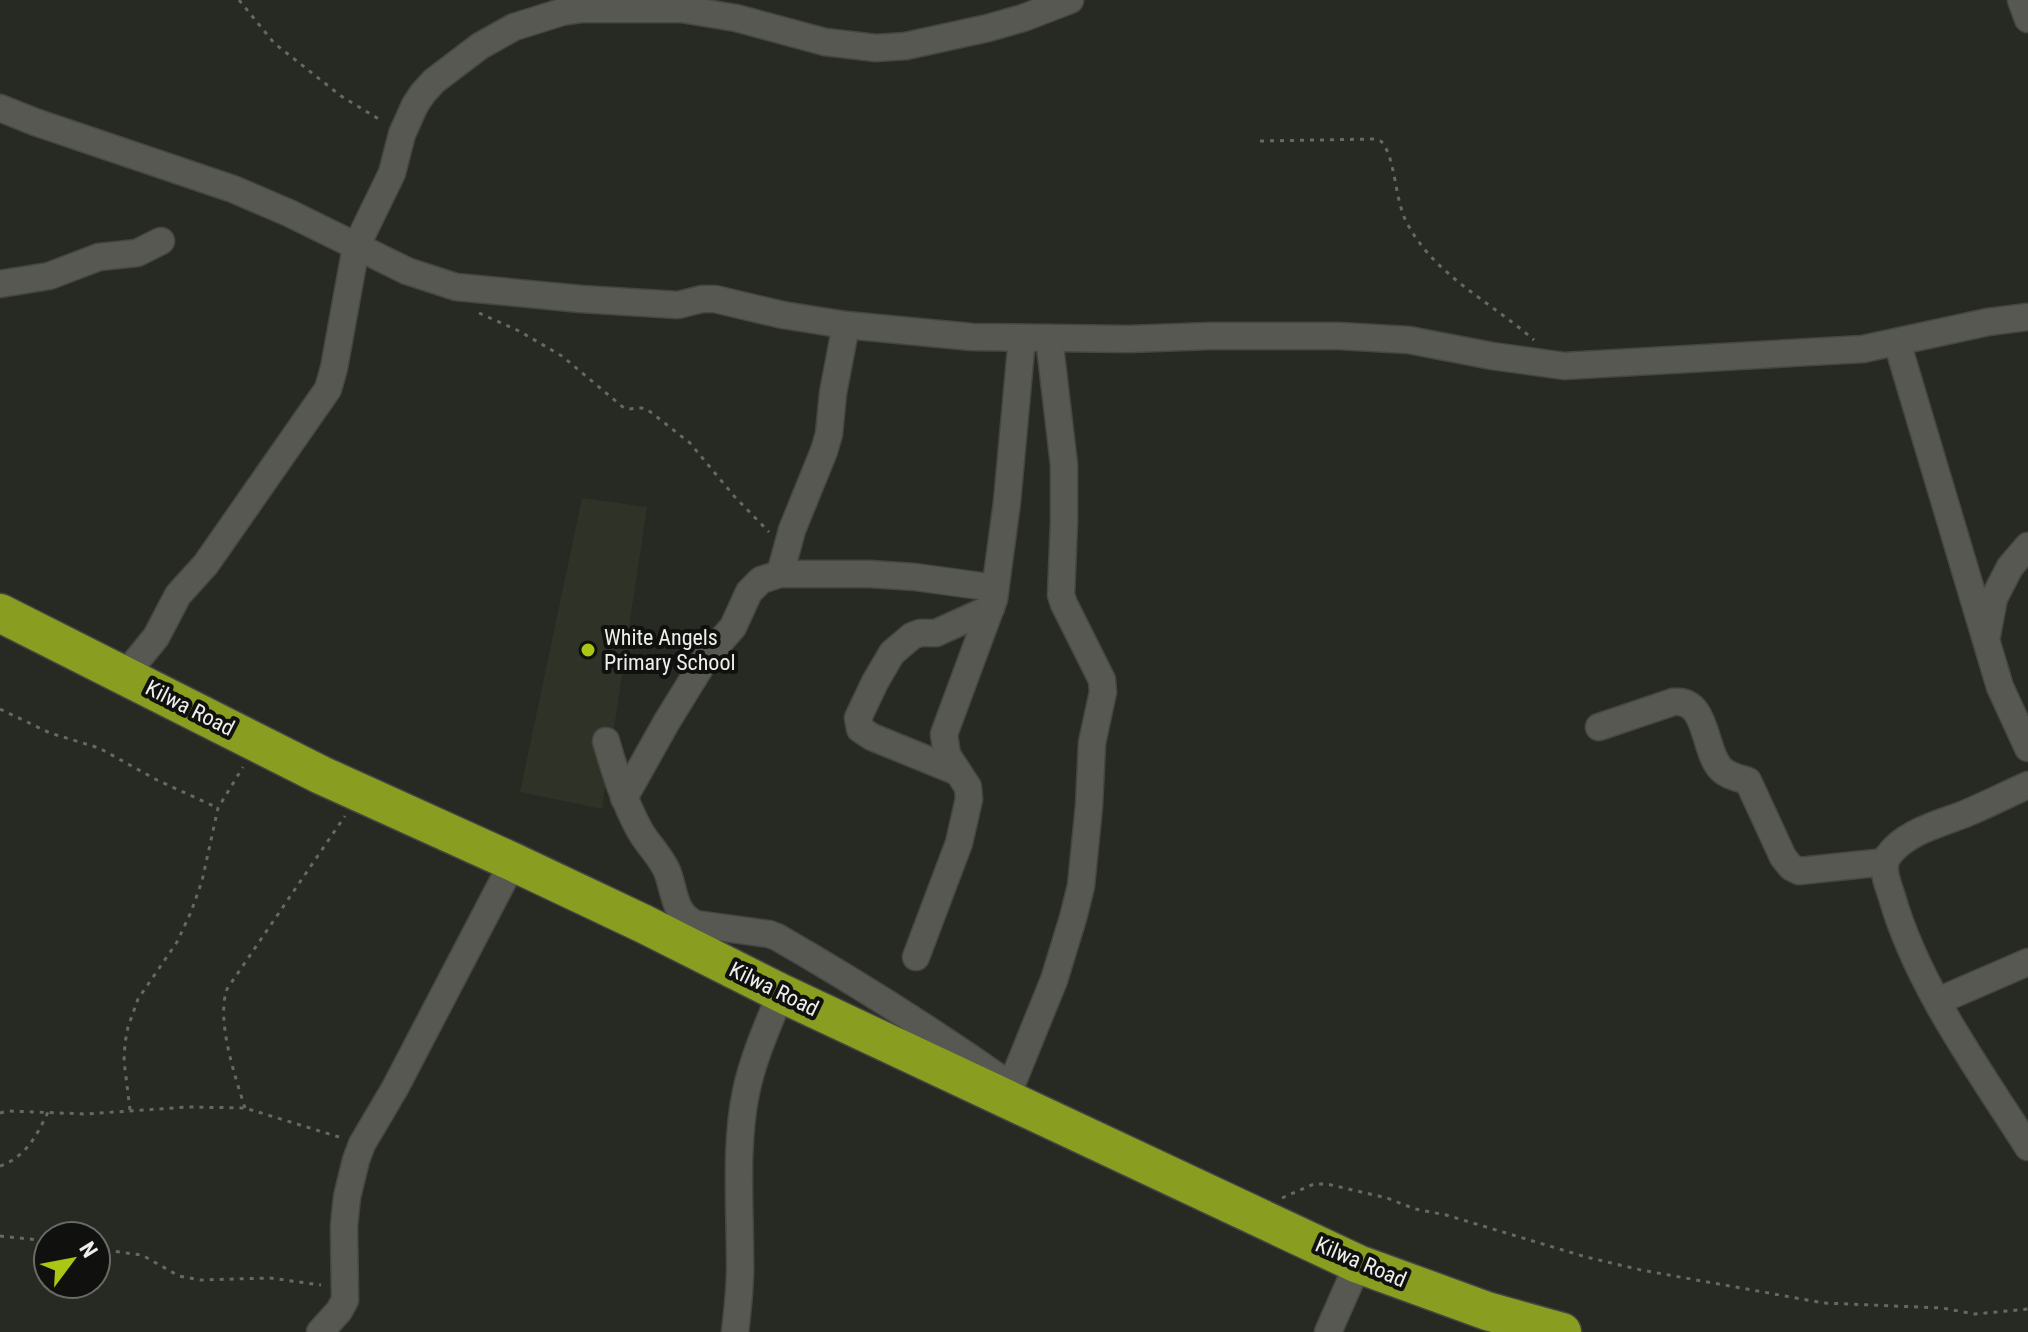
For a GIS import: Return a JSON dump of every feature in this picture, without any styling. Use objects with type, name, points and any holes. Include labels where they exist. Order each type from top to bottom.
[{"type":"highway","name":"Kilwa Road","points":[[0,613],[360,793],[644,924],[781,993],[1008,1092],[1358,1264],[1487,1311],[1562,1332]]},
{"type":"street","points":[[125,675],[156,637],[178,595],[206,564],[328,389],[356,247],[392,173],[402,134],[423,93],[480,46],[514,27],[562,12],[582,9],[681,9],[736,18],[825,42],[876,48],[906,46],[946,39],[1023,18],[1070,0]]},
{"type":"street","points":[[2021,0],[2028,19]]},
{"type":"street","points":[[0,108],[233,189],[419,275],[456,287],[678,305],[715,299],[783,315],[846,325],[972,337],[1129,339],[1339,336],[1409,340],[1564,366],[1863,349],[1988,322],[2028,317]]},
{"type":"street","points":[[0,284],[49,276],[99,257],[137,253],[161,241]]},
{"type":"street","points":[[624,798],[706,658],[741,614],[749,592],[783,562],[829,434],[846,325]]},
{"type":"street","points":[[916,957],[959,843],[969,799],[968,787],[947,755],[944,734],[993,598],[1007,502],[1022,338]]},
{"type":"street","points":[[606,741],[624,798],[640,832],[667,871],[680,913],[689,921],[777,937],[945,1039],[1008,1092],[1054,980],[1081,886],[1092,743],[1103,692],[1102,680],[1061,595],[1064,465],[1049,338]]},
{"type":"street","points":[[1897,342],[2000,687],[2028,748]]},
{"type":"street","points":[[1986,639],[1994,598],[2010,567],[2028,546]]},
{"type":"street","points":[[783,562],[915,577],[993,598]]},
{"type":"street","points":[[958,772],[872,737],[860,729],[858,718],[892,653],[912,636],[936,633],[993,598]]},
{"type":"street","points":[[1599,727],[1673,702],[1686,703],[1697,712],[1710,751],[1721,769],[1749,783],[1783,857],[1791,867],[1799,871],[1885,862]]},
{"type":"street","points":[[2028,785],[1912,835],[1889,855],[1884,871],[1896,911],[1925,978],[1961,1042],[2028,1147]]},
{"type":"street","points":[[320,1332],[345,1300],[345,1212],[362,1144],[395,1088],[513,862]]},
{"type":"street","points":[[1938,1001],[2028,962]]},
{"type":"street","points":[[735,1332],[740,1295],[742,1120],[756,1056],[781,993]]},
{"type":"street","points":[[1328,1332],[1358,1264]]},
{"type":"path","points":[[239,0],[274,43],[341,96],[402,134]]},
{"type":"path","points":[[1260,141],[1380,141],[1388,154],[1401,210],[1425,251],[1467,289],[1510,319],[1564,366]]},
{"type":"path","points":[[473,308],[562,356],[624,408],[645,408],[690,443],[783,562]]},
{"type":"path","points":[[0,709],[50,733],[99,748],[157,780],[218,808]]},
{"type":"path","points":[[130,1110],[124,1061],[128,1027],[138,999],[177,942],[191,912],[202,881],[218,808],[257,743]]},
{"type":"path","points":[[245,1108],[232,1065],[223,1013],[227,989],[360,793]]},
{"type":"path","points":[[0,1113],[86,1114],[188,1107],[245,1108],[362,1144]]},
{"type":"path","points":[[0,1166],[9,1163],[36,1139],[48,1112]]},
{"type":"path","points":[[1265,1219],[1282,1198],[1314,1184],[1327,1184],[1376,1195],[1586,1257],[1735,1288],[1849,1305],[1942,1308],[1975,1314],[2028,1309]]},
{"type":"path","points":[[0,1236],[32,1239]]},
{"type":"path","points":[[112,1251],[142,1255],[179,1276],[200,1280],[270,1278],[345,1288]]},
{"type":"shaded area","name":"White Angels Primary School","points":[[582,498],[647,507],[602,809],[520,792]]},
{"type":"place","name":"White Angels Primary School","points":[[588,650]]}]
